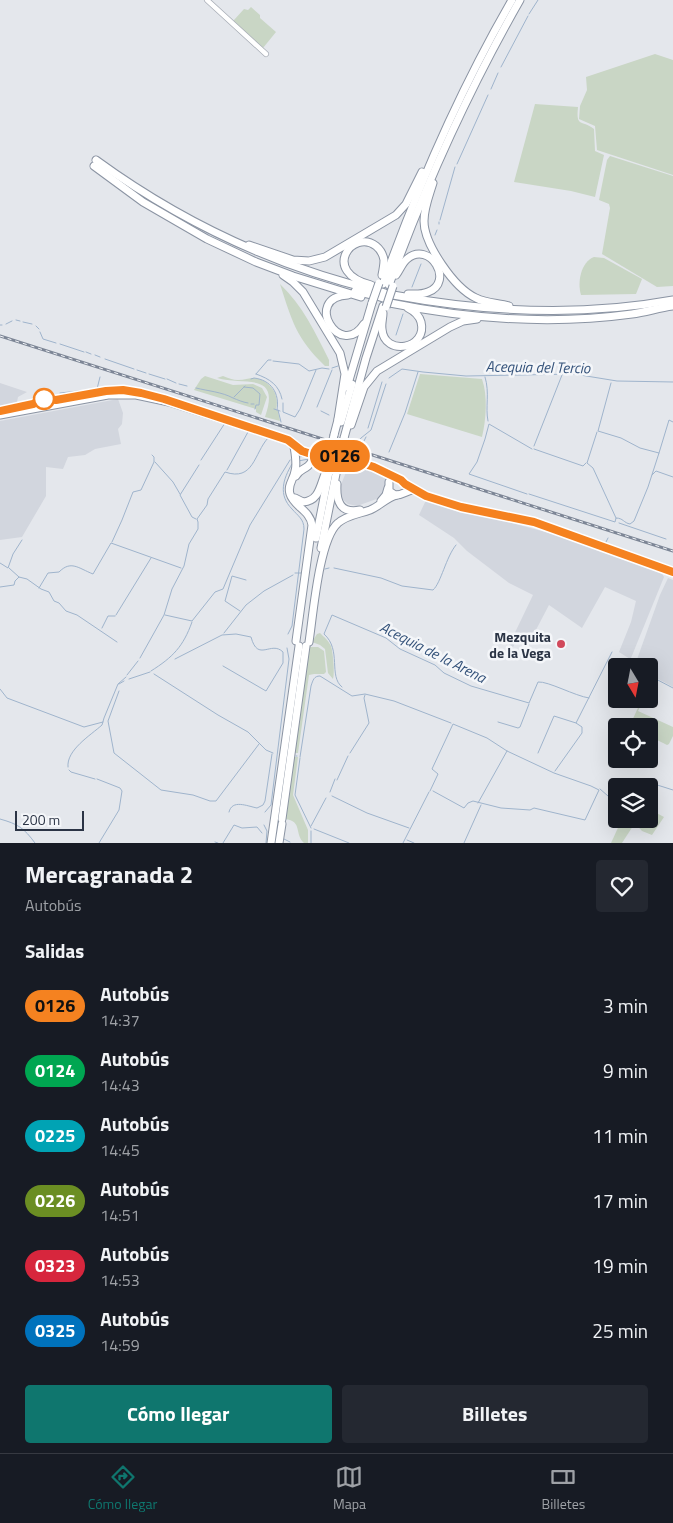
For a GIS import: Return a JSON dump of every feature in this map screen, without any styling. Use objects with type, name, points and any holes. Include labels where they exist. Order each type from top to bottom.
[{"type":"highway","points":[[248,244],[286,258],[301,261],[325,257],[396,215],[406,204],[454,103],[512,0]]},
{"type":"highway","points":[[382,295],[427,188],[467,100],[520,0]]},
{"type":"highway","points":[[311,539],[341,437],[356,367],[423,180],[472,72]]},
{"type":"highway","points":[[396,276],[467,100]]},
{"type":"highway","points":[[341,437],[338,419],[345,374],[343,361],[336,346],[298,287],[288,278],[185,228],[140,198],[95,163],[188,216],[248,244],[382,295]]},
{"type":"highway","points":[[351,425],[369,359],[382,295],[422,172]]},
{"type":"highway","points":[[124,180],[180,215],[251,250],[310,272],[382,295],[468,306],[536,311],[600,309],[673,300]]},
{"type":"highway","points":[[432,185],[426,204],[424,220],[428,238],[454,281],[468,294],[487,302],[512,306]]},
{"type":"highway","points":[[140,198],[200,232],[252,256],[302,275],[382,295],[462,311],[537,316],[583,315],[673,306]]},
{"type":"highway","points":[[382,295],[354,279],[346,269],[345,257],[353,245],[367,242],[379,249],[384,261],[382,295],[382,332],[388,342],[400,348],[413,344],[420,335],[422,327],[420,320],[412,310],[398,305],[382,295]]},
{"type":"highway","points":[[382,295],[360,329],[349,335],[336,332],[328,323],[326,311],[334,299],[347,295],[361,297],[382,295],[426,293],[433,289],[440,278],[440,270],[437,263],[427,256],[414,255],[404,262],[382,295]]},
{"type":"highway","points":[[256,262],[314,283],[361,297]]},
{"type":"highway","points":[[408,294],[476,304],[552,307],[612,306],[673,300]]},
{"type":"highway","points":[[398,305],[508,319]]},
{"type":"highway","points":[[341,437],[351,425],[364,387],[372,376],[386,365],[456,324],[476,319],[536,320],[605,317],[634,314],[659,308]]},
{"type":"highway","points":[[338,419],[368,314]]},
{"type":"highway","points":[[63,403],[116,392],[141,393],[281,438],[293,443],[307,454],[308,466],[297,474],[292,488],[293,494],[300,501],[307,502],[316,496],[332,469]]},
{"type":"highway","points":[[133,392],[169,402]]},
{"type":"highway","points":[[0,414],[108,395],[128,394],[146,396]]},
{"type":"highway","points":[[279,843],[302,676],[312,525],[311,517],[294,501],[289,492],[295,473],[293,443]]},
{"type":"highway","points":[[295,460],[307,454],[333,454],[382,471],[391,483],[390,493],[402,490],[417,490],[426,496],[461,507],[534,522],[673,572]]},
{"type":"highway","points":[[295,460],[303,468]]},
{"type":"highway","points":[[332,469],[337,484],[339,504],[345,509],[352,511],[377,504],[386,495],[391,483]]},
{"type":"highway","points":[[303,644],[314,548],[332,469]]},
{"type":"highway","points":[[391,483],[401,480],[402,490]]},
{"type":"highway","points":[[272,843],[292,694],[337,484]]},
{"type":"highway","points":[[324,549],[330,533],[339,522],[349,516],[374,508],[402,490]]},
{"type":"street","points":[[207,0],[266,54]]},
{"type":"shaded area","points":[[0,383],[27,392],[18,397],[17,402],[13,406],[0,408]]},
{"type":"shaded area","points":[[118,399],[123,413],[122,424],[118,429],[121,444],[95,449],[85,455],[68,457],[63,469],[46,467],[46,496],[22,537],[0,540],[0,421]]},
{"type":"shaded area","points":[[355,463],[384,474],[387,482],[382,497],[357,506],[348,504],[342,499],[340,500],[340,487],[349,465]]},
{"type":"shaded area","points":[[427,498],[568,538],[659,569],[664,577],[631,658],[619,652],[631,622],[636,601],[605,587],[582,628],[549,605],[527,647],[517,640],[513,647],[509,645],[533,595],[509,583],[467,551],[454,538],[419,515]]},
{"type":"shaded area","points":[[668,578],[673,580],[673,687],[658,679],[658,658],[638,658]]},
{"type":"green space","points":[[251,7],[276,32],[263,48],[234,22],[244,9],[248,10]]},
{"type":"green space","points":[[655,54],[673,60],[673,175],[597,150],[595,126],[579,119],[580,106],[587,90],[586,77]]},
{"type":"green space","points":[[535,104],[578,107],[579,121],[594,129],[595,151],[604,155],[595,197],[571,191],[514,182]]},
{"type":"green space","points":[[610,156],[673,176],[673,286],[657,287],[602,254],[610,208],[609,204],[599,200],[607,160]]},
{"type":"green space","points":[[594,257],[604,258],[642,279],[636,294],[581,295],[581,273],[586,263]]},
{"type":"green space","points":[[280,284],[308,320],[329,360],[329,366],[325,366],[315,356],[301,338],[292,319]]},
{"type":"green space","points":[[420,374],[482,379],[486,408],[482,437],[407,414]]},
{"type":"green space","points":[[205,376],[233,385],[253,384],[262,388],[267,397],[261,415],[256,412],[256,409],[194,390]]},
{"type":"green space","points":[[223,376],[236,380],[260,379],[269,385],[275,393],[277,403],[276,409],[274,409],[278,411],[280,421],[265,417],[269,402],[268,393],[264,387],[258,383],[217,378]]},
{"type":"green space","points":[[320,633],[331,646],[334,663],[333,679],[328,673],[325,649],[312,642],[317,634]]},
{"type":"green space","points":[[309,647],[318,647],[324,651],[326,672],[324,674],[309,675],[298,753],[294,753]]},
{"type":"green space","points":[[640,708],[638,711],[653,718],[633,718]]},
{"type":"green space","points":[[658,720],[673,727],[673,736],[667,745],[658,740]]},
{"type":"green space","points":[[294,757],[298,757],[293,795],[308,830],[308,843],[304,843],[299,836],[294,822],[285,819]]},
{"type":"green space","points":[[658,814],[664,817],[658,826]]},
{"type":"green space","points":[[618,828],[632,828],[622,843],[611,843]]},
{"type":"green space","points":[[639,828],[657,828],[652,835]]},
{"type":"waterway","points":[[529,14],[538,0]]},
{"type":"waterway","points":[[501,67],[528,16]]},
{"type":"waterway","points":[[491,89],[498,73]]},
{"type":"waterway","points":[[457,164],[488,95]]},
{"type":"waterway","points":[[440,220],[455,167]]},
{"type":"waterway","points":[[435,235],[437,230]]},
{"type":"waterway","points":[[412,287],[421,264]]},
{"type":"waterway","points":[[396,335],[403,314]]},
{"type":"waterway","points":[[16,320],[20,321]]},
{"type":"waterway","points":[[6,324],[12,321]]},
{"type":"waterway","points":[[23,322],[32,324]]},
{"type":"waterway","points":[[36,326],[39,329]]},
{"type":"waterway","points":[[40,332],[43,339],[56,343]]},
{"type":"waterway","points":[[60,344],[84,352]]},
{"type":"waterway","points":[[86,352],[91,354]]},
{"type":"waterway","points":[[95,355],[100,357]]},
{"type":"waterway","points":[[105,359],[134,369]]},
{"type":"waterway","points":[[256,374],[268,360],[271,360]]},
{"type":"waterway","points":[[273,361],[299,364],[309,371],[322,368],[329,369]]},
{"type":"waterway","points":[[332,368],[338,366]]},
{"type":"waterway","name":"Acequia del Tercio","points":[[389,378],[402,369],[466,376],[574,374],[617,381],[673,382]]},
{"type":"waterway","points":[[137,370],[146,373]]},
{"type":"waterway","points":[[283,403],[283,412],[295,417],[316,370]]},
{"type":"waterway","points":[[317,407],[332,370]]},
{"type":"waterway","points":[[389,452],[405,413],[418,372]]},
{"type":"waterway","points":[[149,374],[165,379]]},
{"type":"waterway","points":[[256,374],[273,383],[279,390],[282,399]]},
{"type":"waterway","points":[[534,446],[562,375]]},
{"type":"waterway","points":[[60,393],[97,389],[100,377]]},
{"type":"waterway","points":[[485,377],[488,421]]},
{"type":"waterway","points":[[167,379],[176,383]]},
{"type":"waterway","points":[[251,379],[265,381],[273,388],[277,398],[277,410]]},
{"type":"waterway","points":[[368,428],[382,382]]},
{"type":"waterway","points":[[529,494],[615,522],[616,518],[630,524],[634,521],[659,453],[640,448],[621,438],[598,431],[611,383]]},
{"type":"waterway","points":[[179,384],[187,386]]},
{"type":"waterway","points":[[358,442],[371,430],[386,384]]},
{"type":"waterway","points":[[234,397],[245,386]]},
{"type":"waterway","points":[[244,387],[253,388],[260,394],[259,405],[256,405],[255,409]]},
{"type":"waterway","points":[[196,388],[224,394],[248,403]]},
{"type":"waterway","points":[[274,409],[280,411]]},
{"type":"waterway","points":[[278,410],[281,422]]},
{"type":"waterway","points":[[321,411],[329,415]]},
{"type":"waterway","points":[[659,453],[669,420],[673,422]]},
{"type":"waterway","points":[[201,460],[225,423]]},
{"type":"waterway","points":[[527,494],[469,474],[477,462],[489,424],[532,449]]},
{"type":"waterway","points":[[227,470],[248,432]]},
{"type":"waterway","points":[[597,432],[587,463],[593,468],[616,518]]},
{"type":"waterway","points":[[364,441],[366,437]]},
{"type":"waterway","points":[[140,658],[164,615],[172,589],[184,566],[189,544],[198,529],[197,519],[207,505],[208,499],[225,472],[235,474],[248,470],[268,438]]},
{"type":"waterway","points":[[534,449],[583,466],[586,463]]},
{"type":"waterway","points":[[112,542],[133,492],[141,490],[154,462],[152,455]]},
{"type":"waterway","points":[[299,457],[305,456]]},
{"type":"waterway","points":[[298,461],[309,459]]},
{"type":"waterway","points":[[317,459],[324,460]]},
{"type":"waterway","points":[[165,615],[192,621],[215,592],[223,589],[250,525],[290,460]]},
{"type":"waterway","points":[[155,462],[173,482],[180,494]]},
{"type":"waterway","points":[[288,634],[292,626],[304,529],[302,520],[288,504],[283,493],[284,481],[292,464]]},
{"type":"waterway","points":[[196,519],[192,517],[180,495],[199,465]]},
{"type":"waterway","points":[[652,475],[656,471],[673,477]]},
{"type":"waterway","points":[[619,523],[666,539]]},
{"type":"waterway","points":[[582,534],[590,539]]},
{"type":"waterway","points":[[605,544],[608,538]]},
{"type":"waterway","points":[[0,563],[8,568],[13,554],[22,540]]},
{"type":"waterway","points":[[39,588],[48,573],[59,572],[67,566],[75,566],[93,574],[111,543],[181,568]]},
{"type":"waterway","points":[[334,568],[381,578],[402,586],[433,590],[439,582],[449,556],[456,545]]},
{"type":"waterway","points":[[116,615],[151,558]]},
{"type":"waterway","points":[[9,568],[19,577]]},
{"type":"waterway","points":[[325,569],[329,568]]},
{"type":"waterway","points":[[295,573],[301,573]]},
{"type":"waterway","points":[[224,633],[246,605],[264,591],[293,575]]},
{"type":"waterway","points":[[240,611],[225,601],[232,576],[246,580]]},
{"type":"waterway","points":[[0,587],[14,585],[19,577],[27,579],[49,592],[54,601],[59,603],[66,611],[77,615],[117,642]]},
{"type":"waterway","name":"Acequia de la Arena","points":[[342,687],[336,676],[332,647],[324,634],[332,615],[386,638],[400,649],[435,665],[444,673],[471,686],[529,703],[538,682],[542,682],[589,698]]},
{"type":"waterway","points":[[102,628],[108,616],[115,616]]},
{"type":"waterway","points":[[151,671],[176,651],[185,638],[192,622]]},
{"type":"waterway","points":[[175,659],[222,635],[236,634],[251,637],[257,649],[274,648],[283,652],[283,663],[266,691],[223,666]]},
{"type":"waterway","points":[[265,812],[271,805],[289,659],[287,648]]},
{"type":"waterway","points":[[555,771],[582,733],[582,727],[576,723],[612,652]]},
{"type":"waterway","points":[[127,675],[138,661]]},
{"type":"waterway","points":[[129,679],[150,672]]},
{"type":"waterway","points":[[154,674],[248,732],[266,750],[273,753]]},
{"type":"waterway","name":"Acequia de la Arena","points":[[300,757],[311,686],[314,679],[318,676],[352,696],[365,694],[394,701],[451,723]]},
{"type":"waterway","points":[[68,767],[68,761],[75,749],[102,725],[118,684],[126,677]]},
{"type":"waterway","points":[[658,680],[673,688]]},
{"type":"waterway","points":[[119,684],[124,681]]},
{"type":"waterway","points":[[0,689],[7,698],[84,727],[103,722]]},
{"type":"waterway","points":[[119,691],[108,721],[114,753],[161,790],[216,801],[259,744]]},
{"type":"waterway","points":[[350,753],[369,723],[365,695]]},
{"type":"waterway","points":[[498,722],[520,727],[529,704]]},
{"type":"waterway","points":[[538,753],[554,716],[576,723]]},
{"type":"waterway","points":[[430,791],[438,774],[432,769],[453,724],[487,738],[507,751],[554,773],[599,790],[585,820],[534,808],[530,810],[501,808],[473,801],[464,808],[433,791]]},
{"type":"waterway","points":[[478,803],[507,751]]},
{"type":"waterway","points":[[229,812],[237,804],[257,808],[263,805],[272,754]]},
{"type":"waterway","points":[[337,780],[348,756]]},
{"type":"waterway","points":[[300,758],[295,795],[311,828]]},
{"type":"waterway","points":[[69,770],[95,779]]},
{"type":"waterway","points":[[97,779],[120,788],[122,791],[119,810],[99,843]]},
{"type":"waterway","points":[[330,792],[335,779]]},
{"type":"waterway","points":[[658,785],[673,790]]},
{"type":"waterway","points":[[600,789],[608,796]]},
{"type":"waterway","points":[[403,843],[429,792]]},
{"type":"waterway","points":[[332,796],[367,813],[409,828]]},
{"type":"waterway","points":[[311,826],[326,798]]},
{"type":"waterway","points":[[464,843],[481,805]]},
{"type":"waterway","points":[[0,819],[20,827],[35,843]]},
{"type":"waterway","points":[[223,843],[234,825],[242,828],[257,827],[262,833]]},
{"type":"waterway","points":[[264,825],[267,831],[266,843]]},
{"type":"waterway","points":[[314,829],[349,843]]},
{"type":"waterway","points":[[311,831],[311,843]]},
{"type":"waterway","points":[[284,839],[290,842]]},
{"type":"waterway","points":[[407,840],[414,843]]},
{"type":"railway","points":[[0,336],[673,551]]},
{"type":"bus line","name":"0126","points":[[0,411],[33,404],[44,399],[56,400],[106,391],[123,390],[141,393],[288,440],[302,451],[308,453],[324,451],[363,463],[399,478],[405,484],[426,496],[461,507],[534,522],[673,572]]},
{"type":"place","name":"Mezquita de la Vega","points":[[561,644]]}]
